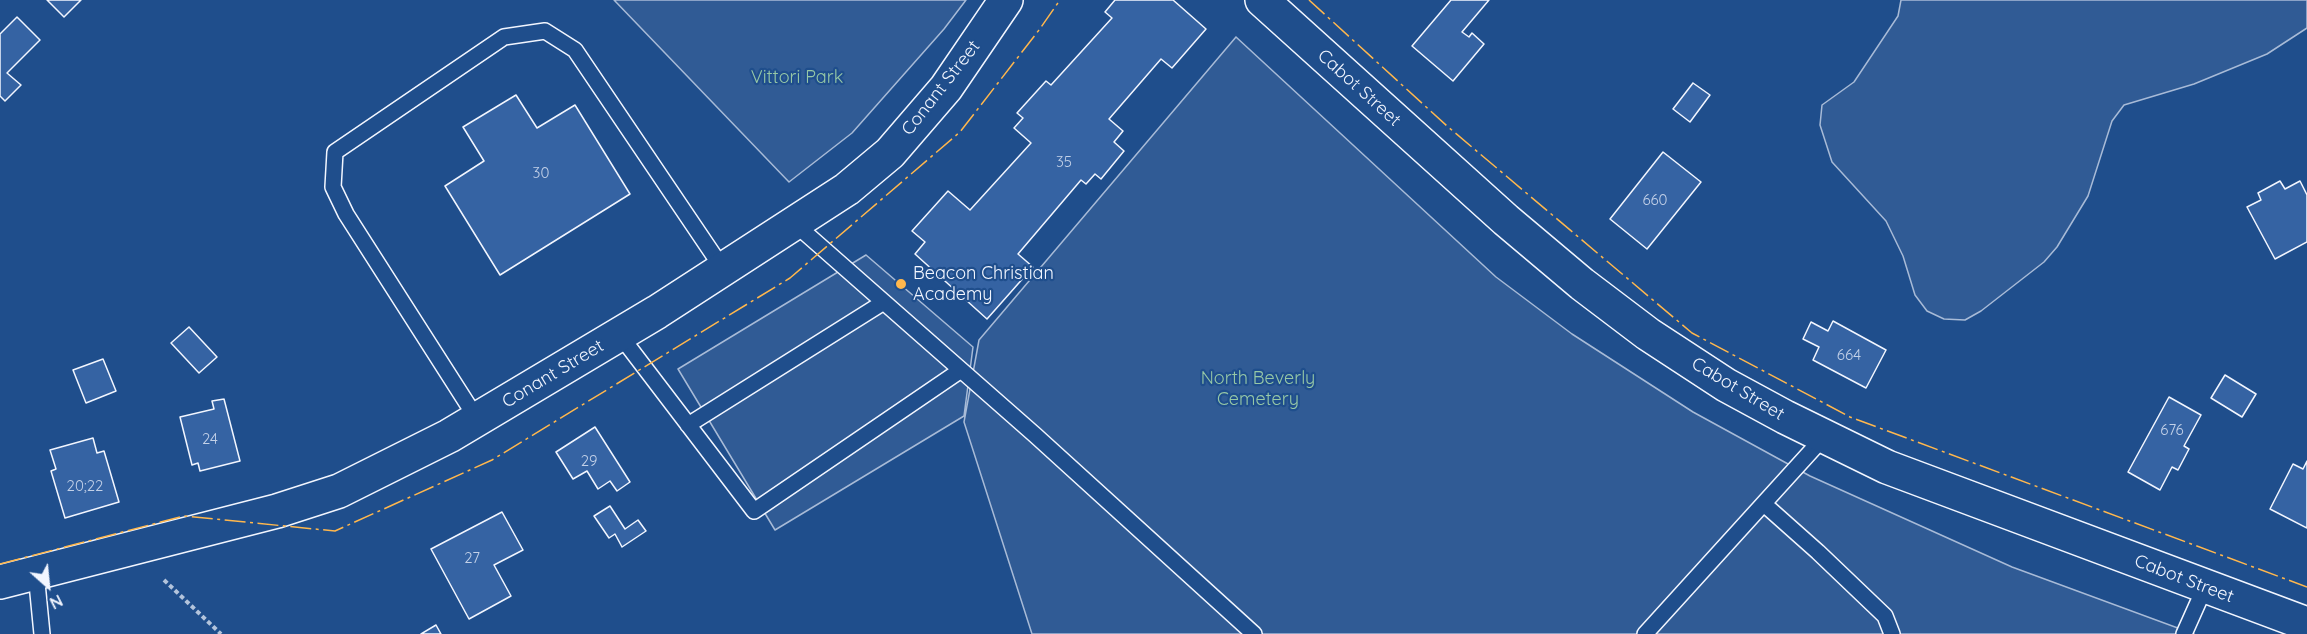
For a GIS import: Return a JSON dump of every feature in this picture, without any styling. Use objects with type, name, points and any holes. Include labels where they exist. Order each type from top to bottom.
[{"type":"main road","name":"Conant Street","points":[[0,582],[277,511],[339,491],[449,436],[619,334],[847,189],[890,153],[946,88],[1006,0]]},
{"type":"main road","name":"Cabot Street","points":[[1262,0],[1506,220],[1582,284],[1648,333],[1726,385],[1824,437],[1887,467],[2307,624]]},
{"type":"lane","points":[[477,419],[346,213],[333,187],[335,152],[504,37],[545,31],[575,50],[723,269]]},
{"type":"lane","points":[[794,223],[1254,634]]},
{"type":"lane","points":[[688,425],[884,302]]},
{"type":"lane","points":[[619,334],[754,511],[961,370]]},
{"type":"lane","points":[[1644,634],[1824,437]]},
{"type":"lane","points":[[1764,504],[1885,616],[1892,634]]},
{"type":"lane","points":[[36,573],[42,634]]},
{"type":"lane","points":[[2184,634],[2205,587]]},
{"type":"path","points":[[164,580],[221,634]]},
{"type":"shaded area","name":"Vittori Park","points":[[614,0],[966,0],[944,29],[852,133],[789,182]]},
{"type":"shaded area","points":[[1901,0],[2307,0],[2307,28],[2267,54],[2194,84],[2124,105],[2112,121],[2088,196],[2057,247],[2044,262],[1981,311],[1965,320],[1944,319],[1927,311],[1915,295],[1903,256],[1886,221],[1832,162],[1820,125],[1822,105],[1854,82],[1898,16]]},
{"type":"shaded area","name":"North Beverly Cemetery","points":[[1236,37],[1496,277],[1572,334],[1693,412],[1810,476],[2012,567],[2194,634],[1032,634],[964,422],[979,340]]},
{"type":"shaded area","points":[[866,255],[973,347],[964,416],[775,530],[678,369]]},
{"type":"building","points":[[47,0],[81,0],[64,17]]},
{"type":"building","points":[[1115,0],[1173,0],[1206,29],[1172,68],[1161,59],[1109,119],[1123,131],[1114,142],[1124,151],[1101,179],[1095,174],[1086,184],[1081,180],[1018,254],[1033,267],[987,319],[915,254],[925,242],[912,231],[948,191],[970,210],[1031,143],[1014,128],[1023,118],[1017,113],[1046,81],[1051,85],[1112,18],[1105,12]]},
{"type":"building","points":[[1451,0],[1489,0],[1462,32],[1469,37],[1472,33],[1484,44],[1453,81],[1412,46]]},
{"type":"building","points":[[17,17],[40,40],[7,73],[21,85],[5,101],[0,96],[0,34]]},
{"type":"building","points":[[1693,83],[1710,95],[1690,122],[1673,109]]},
{"type":"building","points":[[516,95],[537,128],[575,105],[630,194],[500,275],[445,186],[484,161],[463,127]]},
{"type":"building","points":[[1663,152],[1701,182],[1647,249],[1610,219]]},
{"type":"building","points":[[2280,181],[2285,189],[2300,181],[2307,195],[2307,242],[2275,259],[2247,207],[2261,200],[2258,193]]},
{"type":"building","points":[[1833,321],[1886,350],[1866,388],[1813,360],[1819,347],[1803,339],[1811,322],[1828,331]]},
{"type":"building","points":[[189,327],[217,357],[199,373],[171,343]]},
{"type":"building","points":[[103,359],[116,391],[86,403],[73,370]]},
{"type":"building","points":[[2225,375],[2256,394],[2242,417],[2211,398]]},
{"type":"building","points":[[2169,397],[2201,415],[2184,446],[2189,449],[2178,470],[2172,467],[2160,490],[2128,472]]},
{"type":"building","points":[[224,399],[240,461],[200,471],[198,463],[192,465],[180,417],[214,409],[212,401]]},
{"type":"building","points":[[595,427],[630,482],[617,491],[610,481],[598,489],[587,471],[573,479],[556,452]]},
{"type":"building","points":[[93,438],[97,453],[104,451],[119,502],[65,518],[51,471],[56,469],[50,450]]},
{"type":"building","points":[[2307,461],[2307,528],[2270,509],[2293,464],[2303,469]]},
{"type":"building","points":[[610,506],[625,529],[638,520],[646,531],[622,547],[615,534],[609,538],[594,516]]},
{"type":"building","points":[[502,512],[523,550],[494,565],[511,596],[469,619],[431,549]]},
{"type":"building","points":[[436,625],[441,634],[421,634]]},
{"type":"power","points":[[0,564],[184,516],[335,531],[492,460],[790,278],[960,132],[1060,0]]},
{"type":"power","points":[[1309,0],[1447,126],[1692,333],[1850,417],[2307,587]]},
{"type":"place","name":"Beacon Christian Academy","points":[[901,284]]}]
